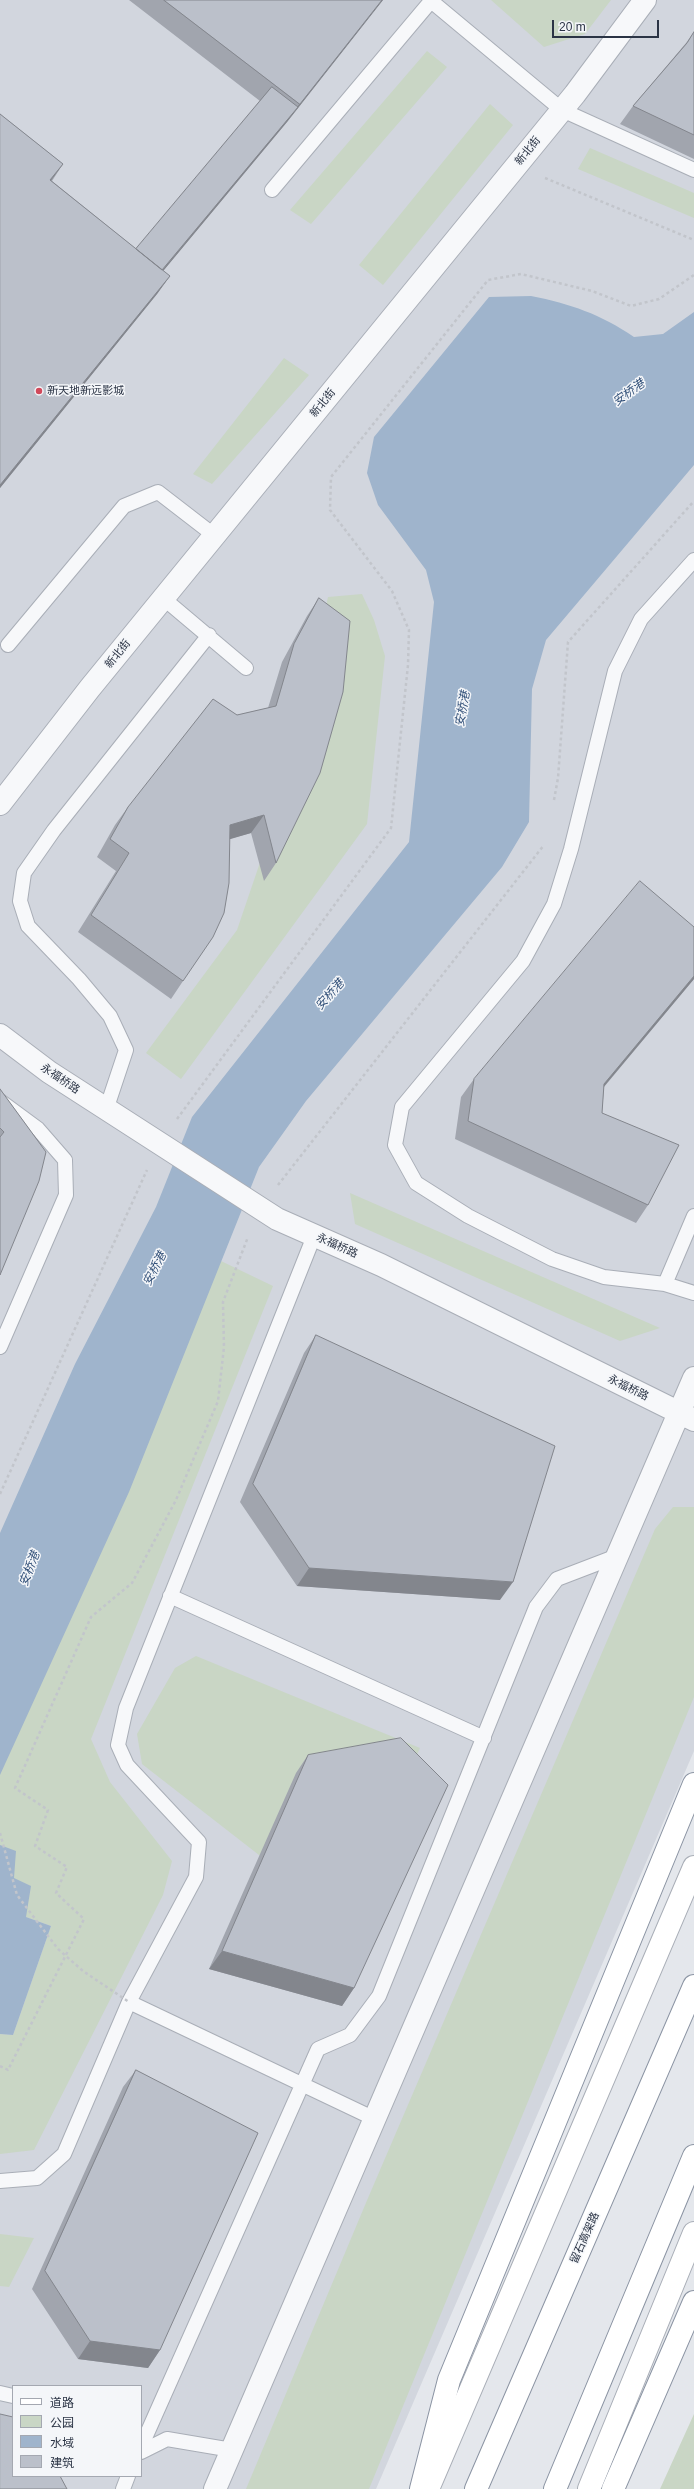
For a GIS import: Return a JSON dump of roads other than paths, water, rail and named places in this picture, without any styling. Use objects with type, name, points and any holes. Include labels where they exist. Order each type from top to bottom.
[{"type":"main road","points":[[421,2489],[449,2380],[694,1784]]},
{"type":"main road","points":[[428,2489],[694,1867]]},
{"type":"main road","name":"留石高架路","points":[[476,2489],[694,1986]]},
{"type":"main road","points":[[554,2489],[694,2156]]},
{"type":"main road","points":[[588,2489],[694,2233]]},
{"type":"main road","points":[[613,2489],[694,2302]]},
{"type":"street","name":"新北街","points":[[0,804],[163,598],[562,110],[645,0]]},
{"type":"street","name":"永福桥路","points":[[0,1035],[49,1072],[106,1110],[277,1219],[381,1265],[686,1416]]},
{"type":"street","points":[[215,2489],[617,1556],[686,1416],[694,1378]]},
{"type":"lane","points":[[272,190],[431,0],[562,110],[694,170]]},
{"type":"lane","points":[[8,646],[124,506],[158,492],[215,536]]},
{"type":"lane","points":[[694,560],[641,619],[614,671],[570,850],[554,904],[523,961],[402,1107],[395,1145],[416,1183],[468,1216],[552,1259],[604,1277],[665,1284],[694,1294]]},
{"type":"lane","points":[[163,598],[209,635],[246,668]]},
{"type":"lane","points":[[106,1110],[120,1074],[126,1050],[110,1016],[79,979],[28,926],[20,901],[24,873],[54,830],[209,635]]},
{"type":"lane","points":[[0,1101],[38,1129],[65,1160],[66,1195],[0,1347]]},
{"type":"lane","points":[[665,1284],[694,1216]]},
{"type":"lane","points":[[0,2181],[37,2178],[64,2154],[129,2002],[196,1878],[199,1842],[127,1765],[118,1745],[126,1708],[314,1236]]},
{"type":"lane","points":[[142,2442],[144,2431],[318,2049],[350,2035],[379,1996],[536,1607],[557,1578],[617,1556]]},
{"type":"lane","points":[[170,1596],[484,1738]]},
{"type":"lane","points":[[129,2002],[375,2119]]},
{"type":"lane","points":[[0,2393],[12,2396]]},
{"type":"lane","points":[[142,2452],[167,2439],[232,2450]]},
{"type":"lane","points":[[123,2489],[128,2477]]},
{"type":"water","name":"安桥港","points":[[531,296],[572,306],[585,311],[609,322],[634,337],[663,334],[694,312],[694,465],[546,640],[532,689],[529,822],[502,867],[306,1101],[259,1167],[129,1492],[0,1775],[0,1533],[75,1364],[156,1207],[192,1117],[409,842],[434,602],[426,570],[378,505],[367,473],[374,437],[489,297]]},
{"type":"water","points":[[0,1845],[16,1851],[14,1878],[31,1886],[26,1917],[51,1926],[13,2035],[0,2034]]},
{"type":"place","name":"新天地新远影城","points":[[39,391]]}]
